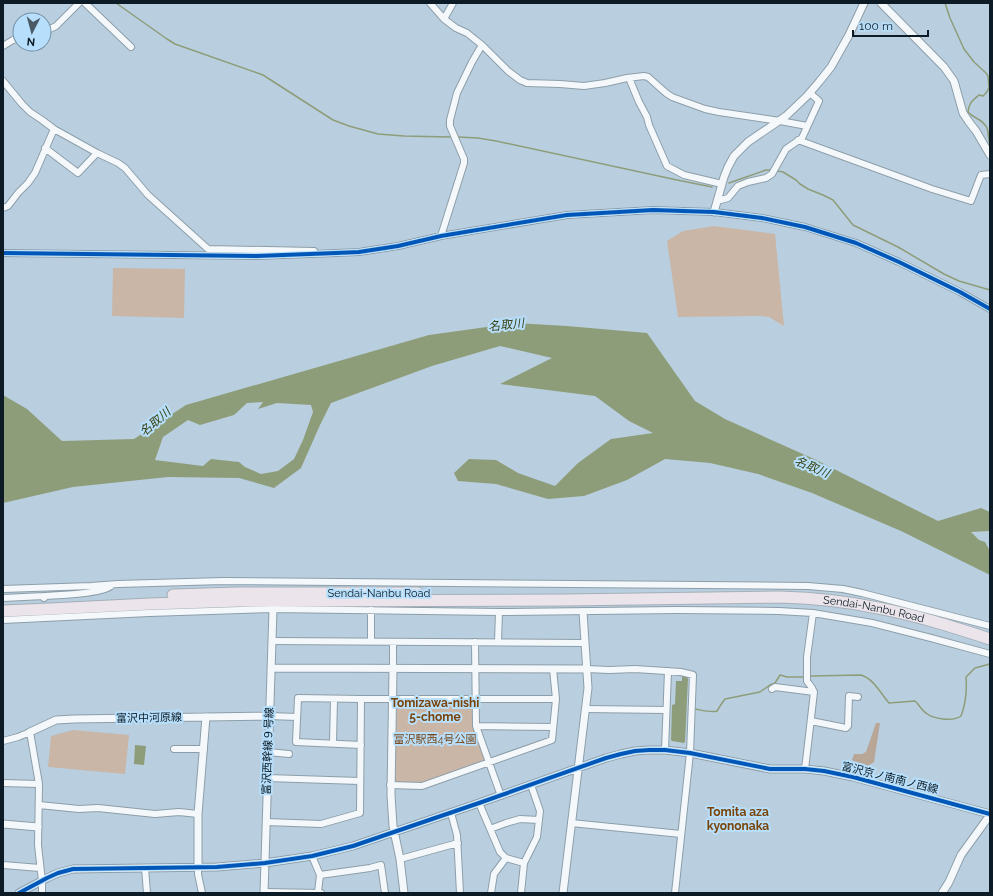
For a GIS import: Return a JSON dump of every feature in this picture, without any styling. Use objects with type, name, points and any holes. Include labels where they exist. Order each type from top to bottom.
[{"type":"highway","name":"Sendai-Nanbu Road","points":[[3,604],[238,593],[692,595],[807,598],[845,602],[879,608],[927,620],[990,639]]},
{"type":"highway","name":"Sendai-Nanbu Road","points":[[3,611],[238,601],[564,600],[755,597]]},
{"type":"street","points":[[85,3],[131,46]]},
{"type":"street","points":[[430,3],[444,19],[456,28],[467,33],[482,45],[508,71],[520,80],[527,83],[593,86],[639,76],[648,77],[672,97],[705,109],[730,114],[780,120],[807,126]]},
{"type":"street","points":[[444,19],[453,3]]},
{"type":"street","points":[[714,212],[722,184],[734,156],[748,142],[786,116],[810,93],[831,67],[849,35],[864,3]]},
{"type":"street","points":[[881,3],[944,68],[954,81],[964,113],[990,155]]},
{"type":"street","points":[[52,28],[56,26],[76,4]]},
{"type":"street","points":[[3,46],[12,41]]},
{"type":"street","points":[[440,236],[464,163],[450,126],[450,120],[457,93],[482,45]]},
{"type":"street","points":[[629,78],[667,166],[684,175],[722,184]]},
{"type":"street","points":[[3,81],[30,112],[96,153],[118,163],[125,168],[148,195],[208,249],[317,251],[336,253]]},
{"type":"street","points":[[717,201],[728,198],[738,186],[766,178],[772,174],[786,149],[802,138],[819,101],[810,93]]},
{"type":"street","points":[[3,208],[8,206],[35,173],[54,128]]},
{"type":"street","points":[[798,140],[932,189],[971,201],[981,175],[990,174]]},
{"type":"street","points":[[45,148],[78,173],[96,153]]},
{"type":"street","points":[[3,253],[257,256],[359,252],[398,246],[440,236],[567,215],[654,210],[714,212],[762,218],[805,227],[856,243],[960,292],[990,309]]},
{"type":"street","points":[[3,589],[228,581],[808,586],[843,589],[862,593],[990,626]]},
{"type":"street","points":[[3,598],[44,597],[75,594],[110,588],[113,584]]},
{"type":"street","points":[[3,620],[44,616],[273,609],[499,612],[677,610],[778,611],[813,613],[872,623],[990,654]]},
{"type":"street","name":"富沢西幹線９号線","points":[[264,892],[273,609]]},
{"type":"street","points":[[371,610],[371,642]]},
{"type":"street","points":[[498,641],[499,612]]},
{"type":"street","points":[[563,893],[588,688],[583,612]]},
{"type":"street","points":[[805,769],[814,692],[807,681],[807,657],[813,613]]},
{"type":"street","points":[[272,641],[585,642]]},
{"type":"street","points":[[393,642],[390,785],[404,893]]},
{"type":"street","points":[[475,642],[476,726],[501,796]]},
{"type":"street","points":[[271,668],[634,669],[681,672],[693,675],[690,753],[675,893]]},
{"type":"street","points":[[390,785],[422,786],[552,740],[556,699],[553,669]]},
{"type":"street","points":[[665,750],[668,672]]},
{"type":"street","points":[[772,689],[775,687],[784,691],[814,692]]},
{"type":"street","points":[[811,721],[846,728],[848,726],[849,696],[858,697]]},
{"type":"street","points":[[361,745],[296,742],[298,698],[556,699]]},
{"type":"street","points":[[332,743],[334,699]]},
{"type":"street","points":[[266,822],[321,824],[360,813],[361,699]]},
{"type":"street","points":[[586,709],[666,710]]},
{"type":"street","points":[[270,716],[297,717]]},
{"type":"street","name":"富沢中河原線","points":[[30,732],[56,720],[270,716]]},
{"type":"street","points":[[202,893],[198,874],[198,814],[206,717]]},
{"type":"street","points":[[476,726],[553,727]]},
{"type":"street","points":[[3,741],[30,732],[39,784],[38,845],[42,893]]},
{"type":"street","points":[[174,748],[204,748]]},
{"type":"street","name":"富沢京ノ南南ノ西線","points":[[19,893],[58,873],[73,869],[217,867],[265,863],[312,856],[353,846],[621,754],[649,750],[690,753],[770,769],[805,769],[824,771],[853,777],[989,818]]},
{"type":"street","points":[[268,752],[289,754]]},
{"type":"street","points":[[267,778],[360,781]]},
{"type":"street","points":[[3,783],[39,784]]},
{"type":"street","points":[[521,893],[524,863],[537,837],[540,811],[531,785]]},
{"type":"street","points":[[479,803],[500,852],[506,858],[524,863]]},
{"type":"street","points":[[39,805],[79,810],[98,808],[156,814],[179,812],[198,814]]},
{"type":"street","points":[[451,813],[458,843],[460,893]]},
{"type":"street","points":[[942,893],[949,882],[961,855],[989,818]]},
{"type":"street","points":[[490,829],[520,819],[539,820]]},
{"type":"street","points":[[571,823],[681,834]]},
{"type":"street","points":[[3,824],[38,827]]},
{"type":"street","points":[[400,859],[458,843]]},
{"type":"street","points":[[264,892],[320,893],[320,875],[312,856]]},
{"type":"street","points":[[491,893],[494,874],[506,858]]},
{"type":"street","points":[[3,865],[40,868]]},
{"type":"street","points":[[320,875],[382,865],[385,893]]},
{"type":"street","points":[[145,868],[147,893]]},
{"type":"green space","points":[[714,226],[775,234],[784,326],[769,317],[759,316],[678,317],[667,241],[683,231]]},
{"type":"green space","points":[[113,268],[185,269],[184,318],[112,316]]},
{"type":"green space","name":"富沢駅西4号公園","points":[[400,701],[470,702],[473,705],[473,727],[485,760],[483,763],[422,784],[398,783],[395,780],[397,703]]},
{"type":"green space","points":[[73,730],[129,735],[125,774],[48,767],[51,736]]},
{"type":"shaded area","points":[[876,723],[880,723],[874,762],[868,766],[859,764],[852,760],[854,754],[862,754],[866,752]]},
{"type":"water","name":"名取川","points":[[515,323],[647,333],[695,401],[725,419],[814,459],[938,521],[981,508],[990,512],[990,531],[971,532],[979,540],[985,542],[990,551],[990,575],[901,531],[812,493],[758,474],[710,463],[665,459],[627,480],[584,496],[548,499],[496,484],[458,481],[454,473],[469,459],[496,460],[518,473],[555,486],[578,463],[611,439],[653,433],[629,421],[595,396],[500,384],[552,358],[500,346],[432,366],[331,403],[301,468],[274,488],[239,478],[168,477],[73,487],[3,503],[3,395],[27,409],[62,441],[134,439],[186,405],[429,335]],"holes":[[[263,402],[258,409],[277,403],[311,405],[313,412],[303,440],[294,459],[278,471],[261,474],[245,467],[239,462],[211,459],[203,466],[155,460],[163,437],[188,420],[200,425],[234,415],[247,403]]]},
{"type":"water","points":[[682,676],[687,677],[688,679],[684,743],[671,740],[672,705],[675,704],[676,681],[682,681]]},
{"type":"water","points":[[135,745],[146,746],[144,765],[134,764]]},
{"type":"waterway","points":[[116,3],[175,44],[263,75],[333,120],[378,134],[450,137]]},
{"type":"waterway","points":[[945,3],[964,49],[988,76],[988,90],[983,96],[979,95],[970,104],[968,112],[985,125],[988,130],[990,144]]},
{"type":"waterway","points":[[458,137],[496,141],[712,187]]},
{"type":"waterway","points":[[729,183],[766,170],[773,170]]},
{"type":"waterway","points":[[777,171],[783,172],[808,189],[833,200],[853,225],[898,247],[944,274],[959,281],[990,290]]},
{"type":"waterway","points":[[810,676],[861,675],[870,680],[889,703],[915,701],[923,710],[933,717],[953,719],[961,716],[966,696],[966,677],[975,668],[990,664]]},
{"type":"waterway","points":[[695,709],[715,712],[725,699],[760,692],[775,683],[780,675],[787,677],[805,677]]},
{"type":"cycle path","points":[[3,253],[257,256],[359,252],[398,246],[441,236],[567,215],[653,210],[714,212],[762,218],[805,227],[856,243],[960,292],[990,309]]},
{"type":"cycle path","points":[[19,893],[58,873],[73,869],[217,867],[265,863],[312,856],[353,846],[606,758],[635,751],[665,750],[690,753],[770,769],[805,769],[824,771],[853,777],[990,814]]},
{"type":"district","name":"Tomizawa-nishi 5-chome","points":[[435,710]]},
{"type":"district","name":"Tomita aza kyononaka","points":[[738,819]]}]
